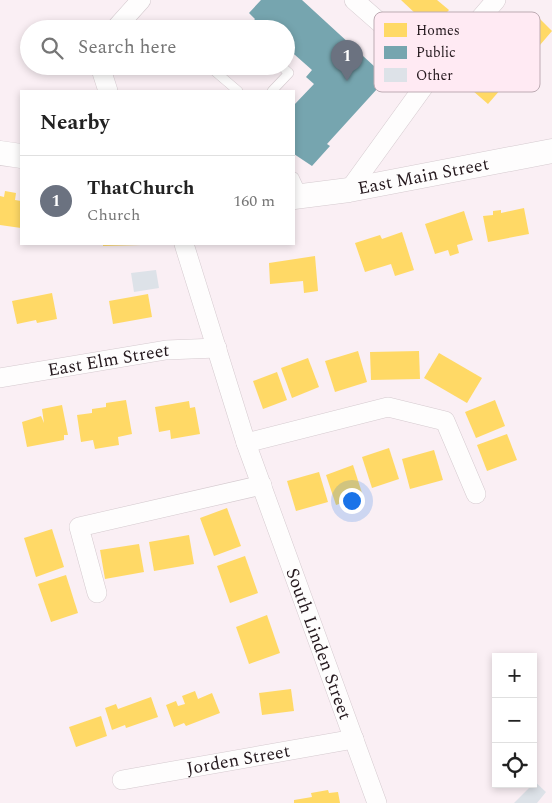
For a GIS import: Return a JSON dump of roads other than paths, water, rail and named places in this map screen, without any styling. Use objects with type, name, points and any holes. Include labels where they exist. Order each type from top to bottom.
[{"type":"street","points":[[123,20],[142,0]]},
{"type":"street","points":[[354,0],[374,18]]},
{"type":"street","points":[[486,12],[496,0]]},
{"type":"street","points":[[103,75],[108,90]]},
{"type":"street","points":[[349,190],[420,92]]},
{"type":"street","name":"East Main Street","points":[[297,190],[349,190],[552,151]]},
{"type":"street","points":[[0,152],[20,156]]},
{"type":"street","name":"South Linden Street","points":[[184,245],[246,443],[377,803]]},
{"type":"street","name":"East Elm Street","points":[[0,378],[166,350],[217,348]]},
{"type":"street","points":[[246,443],[388,407],[446,421],[476,494]]},
{"type":"street","points":[[97,593],[79,527],[262,485]]},
{"type":"street","name":"Jorden Street","points":[[122,780],[354,739]]},
{"type":"lane","points":[[219,75],[237,90]]},
{"type":"lane","points":[[273,90],[287,75]]},
{"type":"place","name":"ThatChurch","points":[[347,81]]}]
